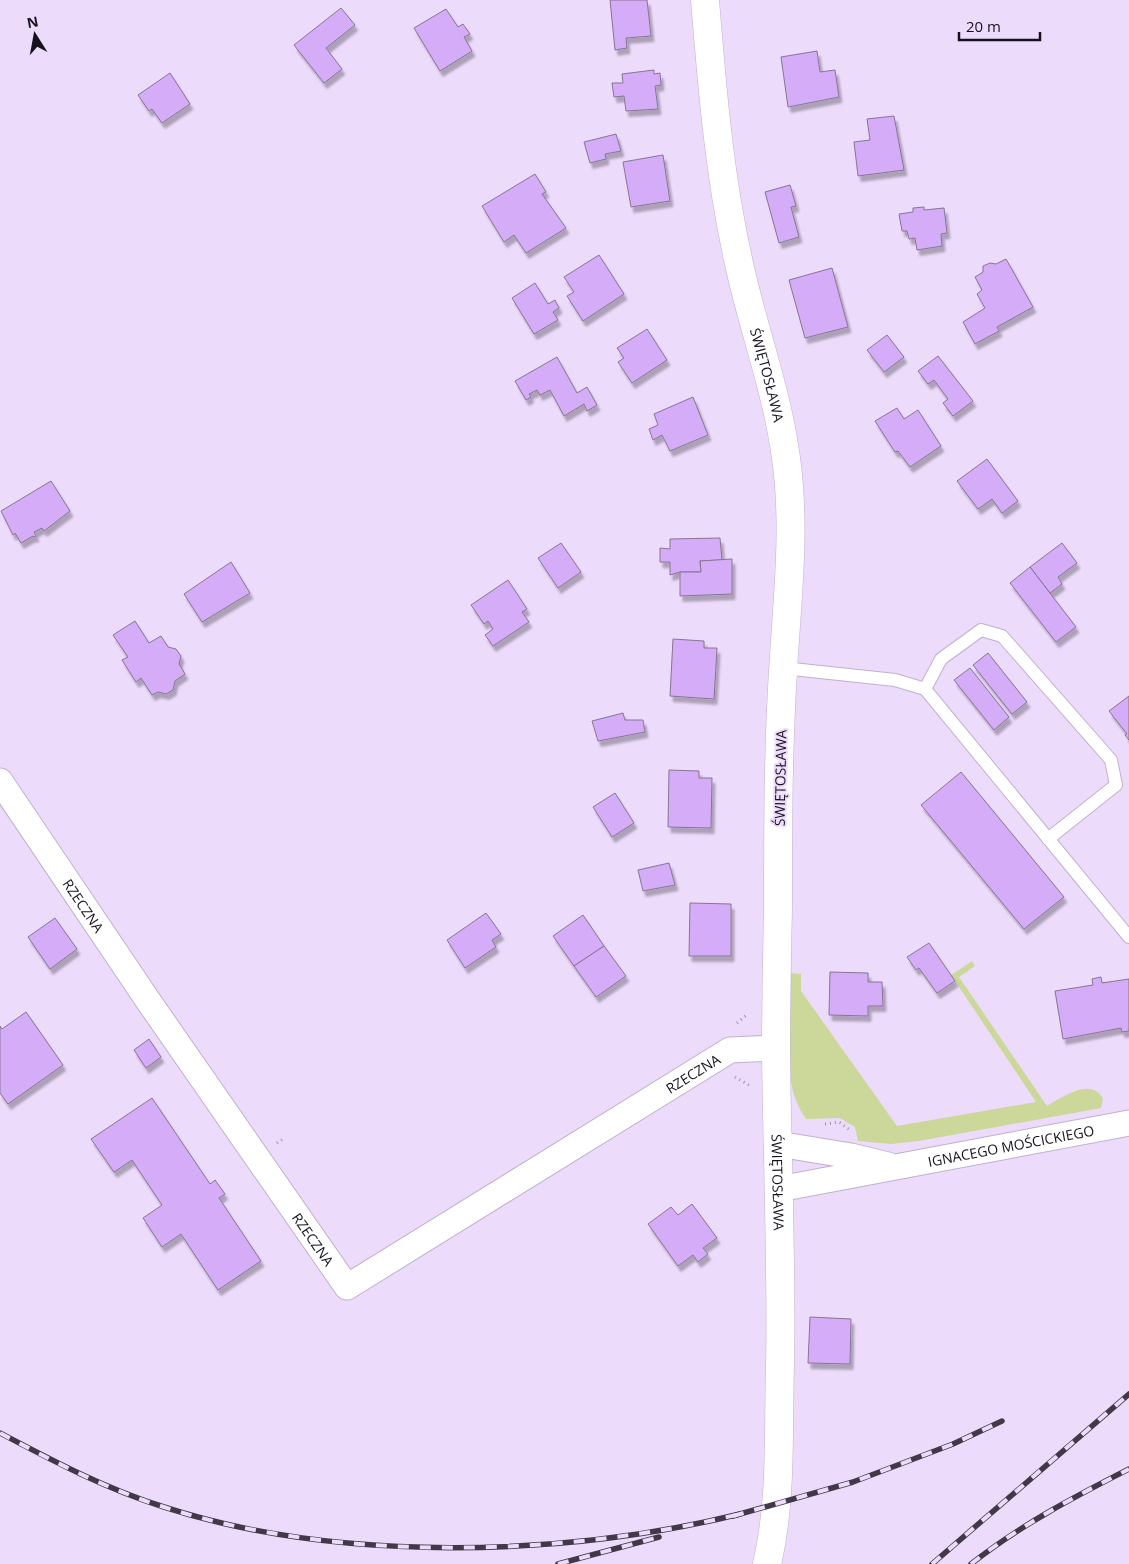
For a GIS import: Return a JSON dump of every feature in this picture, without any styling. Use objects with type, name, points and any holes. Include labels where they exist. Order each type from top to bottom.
[{"type":"street","name":"ŚWIĘTOSŁAWA","points":[[704,0],[719,149],[727,206],[739,264],[772,387],[786,460],[790,558],[783,668],[778,820],[776,1048],[781,1278],[778,1458],[775,1505],[767,1564]]},
{"type":"street","name":"RZECZNA","points":[[0,781],[149,1002],[347,1287],[730,1050],[776,1048]]},
{"type":"street","name":"IGNACEGO MOŚCICKIEGO","points":[[779,1189],[1129,1123]]},
{"type":"street","name":"IGNACEGO MOŚCICKIEGO","points":[[778,1144],[852,1156],[893,1166]]},
{"type":"lane","points":[[925,689],[941,659],[981,630],[1002,636],[1111,760],[1116,785],[1048,838]]},
{"type":"lane","points":[[783,668],[895,680],[925,689],[1129,937]]},
{"type":"path","points":[[733,1026],[750,1011]]},
{"type":"green space","points":[[972,961],[975,966],[959,977],[1047,1106],[1068,1094],[1084,1089],[1092,1089],[1098,1092],[1103,1099],[1101,1108],[919,1141],[891,1144],[858,1141],[855,1127],[840,1118],[806,1119],[792,1087],[789,1068],[787,1029],[789,973],[801,974],[801,991],[897,1126],[1036,1102],[951,975]]},
{"type":"building","points":[[610,0],[647,0],[651,36],[626,38],[627,48],[615,50]]},
{"type":"building","points":[[341,8],[355,25],[326,48],[342,69],[324,83],[294,45]]},
{"type":"building","points":[[446,9],[458,27],[463,24],[470,34],[464,37],[472,51],[440,71],[414,28]]},
{"type":"building","points":[[817,51],[820,72],[835,70],[839,97],[788,107],[781,57]]},
{"type":"building","points":[[654,70],[654,74],[660,73],[661,85],[655,86],[658,109],[626,111],[624,96],[614,97],[612,83],[623,83],[622,74]]},
{"type":"building","points":[[170,73],[190,104],[162,123],[152,109],[149,111],[138,95]]},
{"type":"building","points":[[894,116],[904,170],[858,176],[854,142],[870,140],[867,119]]},
{"type":"building","points":[[616,134],[621,151],[605,154],[606,159],[590,163],[584,142]]},
{"type":"building","points":[[663,155],[670,201],[631,207],[623,162]]},
{"type":"building","points":[[535,174],[546,192],[542,194],[566,228],[526,253],[514,235],[504,242],[482,206]]},
{"type":"building","points":[[790,185],[796,206],[791,207],[799,237],[779,243],[765,192]]},
{"type":"building","points":[[924,207],[924,210],[944,208],[947,233],[941,234],[942,246],[917,250],[915,238],[909,239],[907,231],[902,231],[899,214],[913,212],[913,208]]},
{"type":"building","points":[[599,255],[624,294],[583,321],[567,296],[574,292],[564,277]]},
{"type":"building","points":[[1006,259],[1033,307],[997,327],[999,331],[975,344],[963,322],[985,308],[977,294],[982,290],[975,277],[983,272],[983,266],[990,263],[996,264]]},
{"type":"building","points":[[832,268],[848,327],[805,338],[789,280]]},
{"type":"building","points":[[535,283],[548,304],[555,300],[559,308],[553,312],[558,320],[534,334],[512,298]]},
{"type":"building","points":[[647,329],[667,360],[632,383],[618,362],[624,358],[617,348]]},
{"type":"building","points":[[887,335],[904,357],[884,372],[867,350]]},
{"type":"building","points":[[938,356],[973,401],[953,416],[943,403],[948,399],[934,380],[928,384],[918,371]]},
{"type":"building","points":[[557,357],[577,393],[587,387],[597,405],[587,411],[584,404],[564,416],[550,390],[540,395],[537,390],[529,394],[531,397],[526,400],[515,381]]},
{"type":"building","points":[[693,397],[708,435],[670,451],[662,435],[653,440],[649,429],[658,425],[654,414]]},
{"type":"building","points":[[897,408],[904,419],[918,410],[941,446],[910,467],[898,451],[895,452],[875,421]]},
{"type":"building","points":[[987,459],[1018,501],[1002,513],[992,499],[978,509],[957,481]]},
{"type":"building","points":[[51,481],[70,511],[44,531],[42,528],[34,532],[36,536],[21,543],[15,533],[13,535],[1,511]]},
{"type":"building","points":[[720,538],[722,560],[700,561],[701,572],[680,572],[670,575],[670,562],[660,562],[660,548],[670,549],[670,539]]},
{"type":"building","points":[[561,543],[581,572],[558,588],[538,558]]},
{"type":"building","points":[[1062,543],[1077,563],[1058,577],[1062,584],[1050,593],[1030,567]]},
{"type":"building","points":[[732,559],[732,594],[680,596],[680,572],[701,572],[700,561]]},
{"type":"building","points":[[231,562],[250,593],[202,622],[184,594]]},
{"type":"building","points":[[1030,567],[1076,627],[1056,642],[1010,583]]},
{"type":"building","points":[[508,580],[527,609],[522,612],[529,622],[493,646],[485,635],[493,629],[488,621],[484,624],[471,605]]},
{"type":"building","points":[[135,621],[149,643],[161,636],[168,647],[176,649],[181,656],[179,664],[185,674],[175,681],[173,690],[166,694],[158,692],[152,695],[141,678],[136,682],[122,660],[128,657],[113,635]]},
{"type":"building","points":[[673,639],[704,641],[704,648],[717,648],[714,699],[670,696]]},
{"type":"building","points":[[988,653],[1027,702],[1012,714],[973,665]]},
{"type":"building","points":[[970,668],[1009,717],[994,730],[954,680]]},
{"type":"building","points":[[1129,696],[1129,740],[1125,735],[1127,734],[1109,711]]},
{"type":"building","points":[[623,713],[625,720],[643,720],[645,732],[598,741],[592,721]]},
{"type":"building","points":[[669,770],[699,771],[699,778],[712,778],[711,828],[668,827]]},
{"type":"building","points":[[961,772],[1064,897],[1024,929],[921,805]]},
{"type":"building","points":[[615,793],[634,823],[612,837],[593,807]]},
{"type":"building","points":[[669,863],[675,885],[643,891],[638,870]]},
{"type":"building","points":[[690,903],[731,904],[731,956],[689,956]]},
{"type":"building","points":[[486,913],[501,934],[492,940],[496,947],[465,968],[447,940]]},
{"type":"building","points":[[583,915],[604,946],[574,966],[553,936]]},
{"type":"building","points":[[55,918],[77,949],[50,969],[28,937]]},
{"type":"building","points":[[929,943],[955,981],[937,993],[919,968],[916,970],[907,957]]},
{"type":"building","points":[[604,946],[626,976],[596,997],[574,966]]},
{"type":"building","points":[[830,972],[868,973],[868,982],[882,982],[883,1006],[868,1006],[868,1016],[829,1015]]},
{"type":"building","points":[[1101,977],[1102,983],[1129,979],[1129,1031],[1122,1032],[1121,1028],[1063,1039],[1055,991],[1093,985],[1092,979]]},
{"type":"building","points":[[26,1012],[63,1065],[8,1104],[0,1093],[0,1026],[2,1029]]},
{"type":"building","points":[[149,1039],[161,1057],[146,1068],[134,1050]]},
{"type":"building","points":[[152,1098],[210,1184],[215,1180],[225,1194],[219,1198],[261,1261],[218,1290],[181,1234],[162,1247],[143,1218],[162,1205],[132,1160],[114,1172],[91,1139]]},
{"type":"building","points":[[692,1204],[717,1238],[703,1248],[708,1254],[698,1262],[693,1255],[678,1266],[648,1224],[671,1207],[678,1215]]},
{"type":"building","points":[[810,1317],[851,1319],[850,1364],[808,1363]]},
{"type":"railway","points":[[932,1564],[1129,1394]]},
{"type":"railway","points":[[733,1516],[853,1482],[953,1444],[1002,1421]]},
{"type":"railway","points":[[0,1433],[80,1474],[142,1500],[231,1525],[302,1538],[376,1545],[451,1548],[526,1545],[600,1539],[672,1528],[740,1514]]},
{"type":"railway","points":[[971,1564],[1008,1537],[1067,1501],[1129,1469]]},
{"type":"railway","points":[[558,1564],[659,1537]]}]
